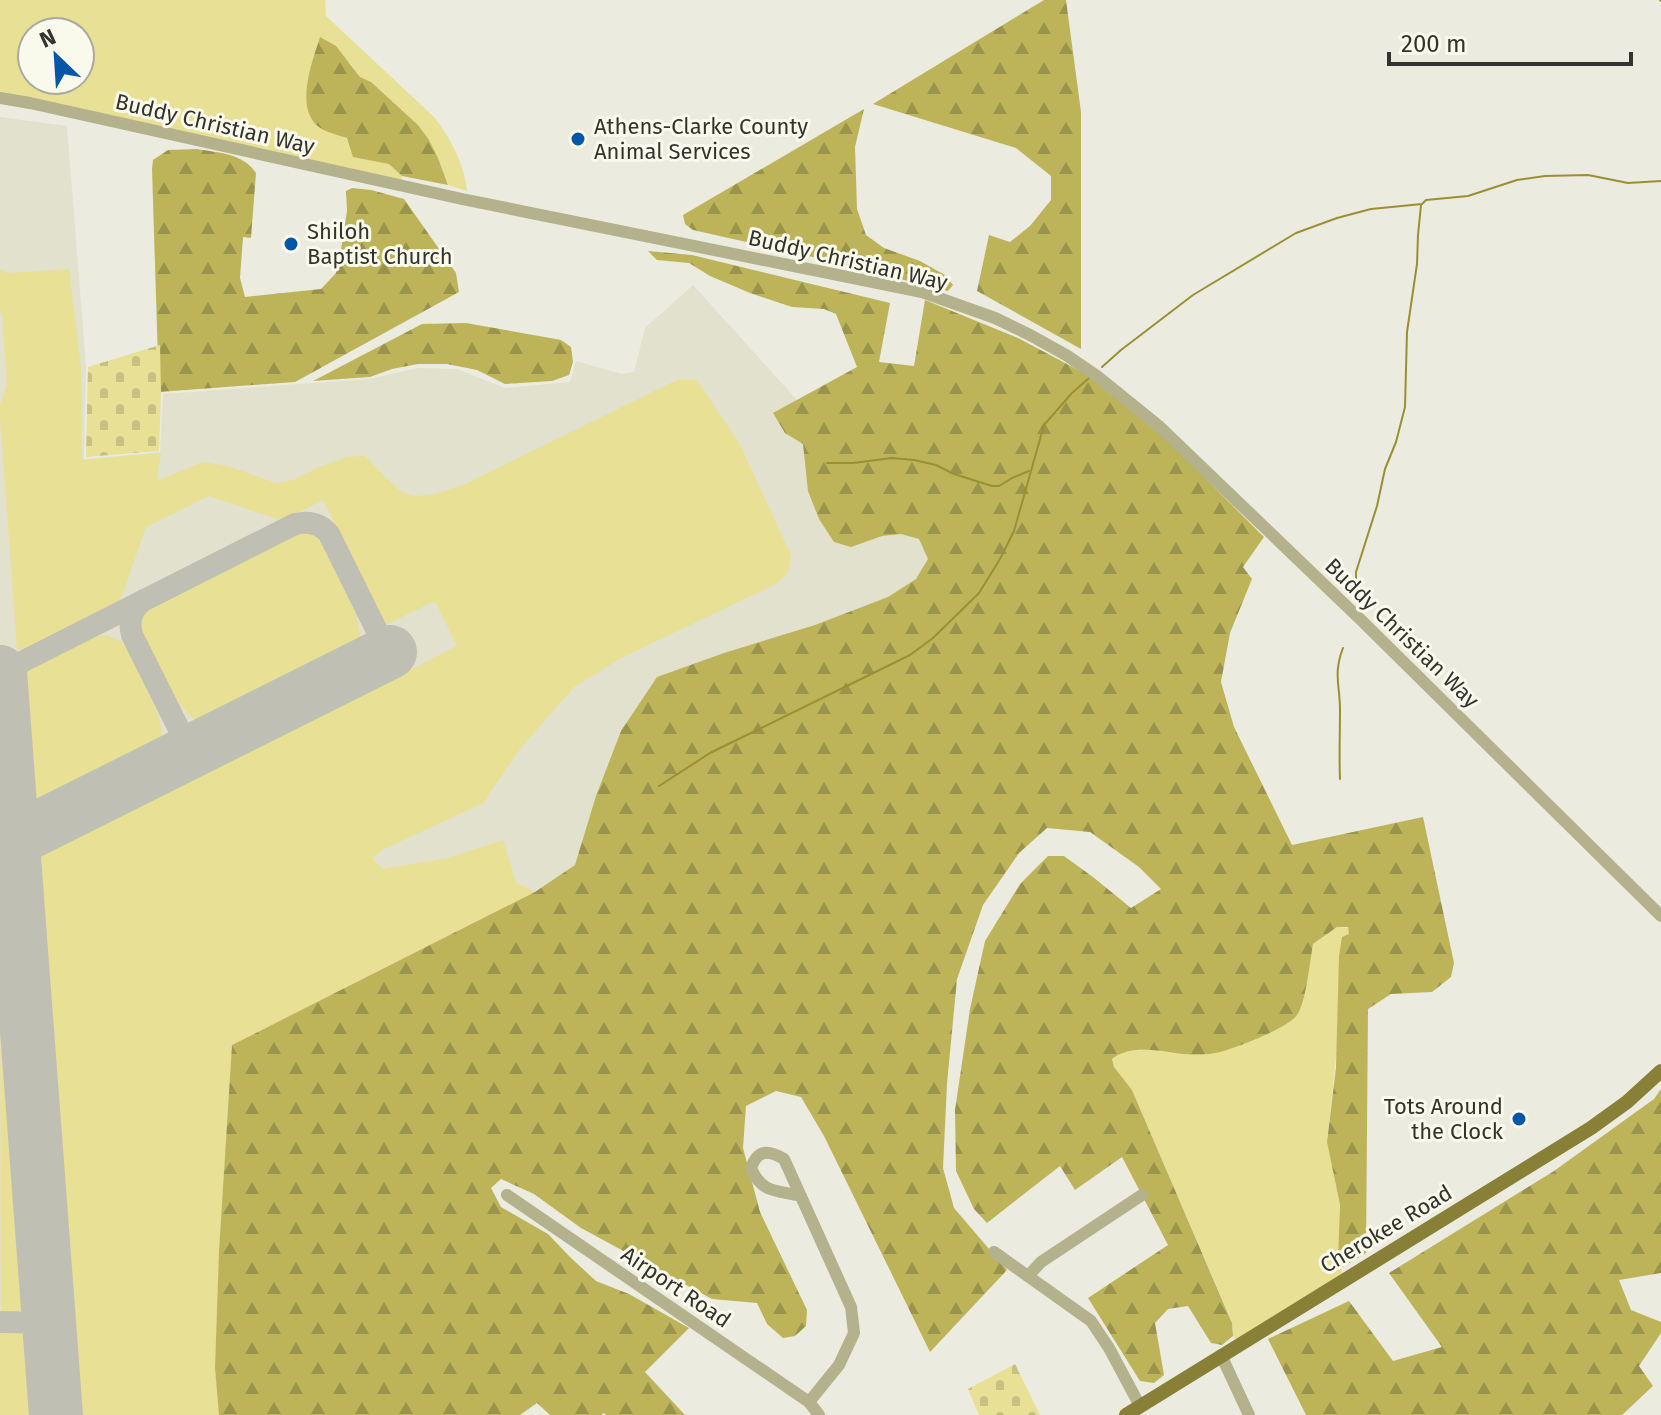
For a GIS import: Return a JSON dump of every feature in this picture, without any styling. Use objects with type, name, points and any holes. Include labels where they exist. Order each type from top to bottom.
[{"type":"main road","name":"Cherokee Road","points":[[1126,1415],[1591,1128],[1616,1111],[1661,1071]]},
{"type":"street","name":"Buddy Christian Way","points":[[0,98],[570,222],[922,292],[995,318],[1030,335],[1097,376],[1160,427],[1661,916]]},
{"type":"street","name":"Airport Road","points":[[507,1195],[809,1402],[819,1415]]},
{"type":"street","points":[[1028,1276],[1041,1262],[1142,1195]]},
{"type":"street","points":[[801,1196],[851,1307],[854,1333],[839,1365],[809,1402]]},
{"type":"street","points":[[994,1252],[1091,1321],[1140,1406]]},
{"type":"street","points":[[1221,1355],[1249,1415]]},
{"type":"shaded area","points":[[0,117],[67,126],[86,367],[84,459],[160,452],[163,394],[369,379],[418,368],[457,369],[505,388],[570,382],[576,361],[621,374],[634,372],[645,328],[693,285],[956,576],[574,885],[243,1415],[0,1415]]},
{"type":"green space","points":[[0,0],[325,0],[326,16],[434,117],[456,152],[467,191],[448,185],[438,158],[418,125],[371,82],[360,77],[351,64],[320,37],[308,87],[310,117],[396,168],[402,182],[0,94]]},
{"type":"green space","points":[[1044,0],[1066,0],[1081,112],[1081,349],[977,291],[989,235],[1010,242],[1030,226],[1051,200],[1051,176],[1016,148],[873,104]]},
{"type":"green space","points":[[320,37],[336,46],[360,77],[371,82],[418,125],[438,158],[448,185],[402,176],[389,164],[353,157],[347,138],[322,129],[313,121],[308,111],[307,86]]},
{"type":"green space","points":[[864,109],[855,147],[857,209],[866,235],[884,248],[920,261],[945,275],[953,285],[948,291],[693,230],[685,224],[683,215]]},
{"type":"green space","points":[[197,149],[237,158],[256,173],[251,238],[243,237],[240,278],[245,297],[321,289],[336,273],[347,211],[346,191],[352,188],[404,199],[456,273],[459,292],[295,382],[159,392],[153,160],[168,150]]},
{"type":"green space","points":[[648,251],[692,255],[890,303],[879,362],[914,366],[925,300],[1018,338],[1082,372],[1143,416],[1264,537],[1243,567],[1252,579],[1230,633],[1221,682],[1234,727],[1292,845],[1423,817],[1454,963],[1451,977],[1432,992],[1391,994],[1368,1009],[1366,1253],[1341,1268],[1338,1257],[1340,1205],[1327,1142],[1336,1067],[1339,956],[1342,937],[1349,934],[1348,927],[1337,927],[1313,944],[1300,1009],[1283,1026],[1216,1053],[1192,1055],[1137,1050],[1112,1059],[1114,1067],[1132,1090],[1232,1323],[1233,1336],[1222,1345],[1211,1343],[1188,1306],[1168,1309],[1155,1323],[1164,1375],[1154,1383],[1140,1381],[1088,1298],[1168,1245],[1122,1157],[1075,1190],[1060,1166],[987,1223],[974,1209],[956,1171],[955,1110],[970,1009],[985,941],[1020,884],[1048,856],[1064,856],[1131,908],[1161,889],[1139,867],[1090,832],[1047,828],[1019,853],[983,905],[957,979],[947,1084],[943,1168],[954,1208],[1007,1270],[930,1352],[824,1136],[801,1097],[776,1091],[746,1106],[743,1148],[760,1212],[807,1310],[806,1326],[795,1336],[783,1338],[767,1324],[757,1303],[712,1299],[581,1228],[534,1194],[501,1179],[491,1188],[501,1207],[548,1234],[596,1281],[629,1294],[689,1328],[645,1372],[685,1415],[550,1415],[537,1403],[520,1415],[219,1415],[215,1368],[219,1251],[232,1045],[535,892],[575,865],[596,796],[621,731],[657,677],[815,625],[888,597],[916,579],[928,559],[919,539],[901,534],[882,536],[851,547],[834,542],[819,519],[808,491],[803,444],[785,433],[773,413],[857,367],[836,314],[824,309],[792,307],[750,293],[689,263],[657,260]]},
{"type":"green space","points":[[0,269],[9,273],[69,269],[81,367],[82,460],[161,453],[157,481],[203,462],[228,466],[276,483],[293,480],[347,457],[365,456],[402,492],[414,496],[428,495],[463,485],[677,380],[697,380],[739,443],[791,555],[788,573],[776,584],[623,657],[574,687],[520,749],[483,803],[382,850],[372,858],[383,869],[448,858],[503,840],[516,883],[535,892],[232,1045],[219,1251],[215,1368],[219,1415],[73,1415],[31,853],[405,665],[408,671],[457,646],[435,601],[385,625],[323,500],[288,518],[277,519],[209,496],[146,527],[118,603],[26,650],[17,649],[0,417],[7,384],[0,313]]},
{"type":"green space","points":[[466,323],[561,340],[571,347],[573,362],[569,375],[552,381],[505,384],[477,370],[447,364],[418,364],[370,377],[313,381],[422,324]]},
{"type":"green space","points":[[160,345],[159,451],[86,457],[88,367]]},
{"type":"green space","points":[[307,531],[323,543],[356,614],[362,644],[201,726],[179,703],[156,663],[139,630],[140,617],[148,609]]},
{"type":"green space","points":[[106,635],[122,642],[131,655],[158,714],[164,744],[28,813],[18,674],[88,638]]},
{"type":"green space","points":[[1337,927],[1349,928],[1349,935],[1327,1142],[1340,1205],[1338,1257],[1343,1275],[1236,1340],[1232,1322],[1132,1090],[1114,1067],[1112,1058],[1119,1052],[1155,1049],[1188,1055],[1303,997],[1313,944]]},
{"type":"green space","points":[[0,933],[29,1296],[23,1309],[1,1316]]},
{"type":"green space","points":[[1661,1089],[1661,1273],[1619,1280],[1631,1310],[1661,1322],[1661,1333],[1639,1366],[1653,1386],[1622,1415],[1306,1415],[1268,1339],[1349,1301],[1393,1361],[1442,1347],[1389,1273],[1554,1171],[1654,1099]]},
{"type":"green space","points":[[18,1329],[27,1333],[32,1343],[38,1415],[0,1415],[0,1330]]},
{"type":"green space","points":[[1015,1364],[1040,1415],[979,1415],[968,1389]]},
{"type":"waterway","points":[[1102,367],[1193,295],[1296,233],[1337,218],[1371,209],[1468,196],[1517,180],[1545,176],[1588,175],[1628,183],[1661,181]]},
{"type":"waterway","points":[[1356,595],[1356,572],[1405,407],[1407,332],[1417,264],[1421,205]]},
{"type":"waterway","points":[[659,786],[710,753],[910,655],[933,638],[979,593],[1000,559],[1014,531],[1044,425],[1089,378]]},
{"type":"waterway","points":[[827,463],[892,458],[914,460],[992,486],[999,486],[1029,471]]},
{"type":"waterway","points":[[1340,779],[1338,672],[1343,648]]},
{"type":"taxiway","points":[[0,673],[295,524],[305,523],[318,525],[329,534],[388,653]]},
{"type":"taxiway","points":[[144,600],[132,615],[132,635],[190,751]]},
{"type":"taxiway","points":[[0,1322],[49,1323]]},
{"type":"runway","points":[[0,847],[390,652]]},
{"type":"runway","points":[[0,672],[56,1415]]},
{"type":"place","name":"Athens-Clarke County Animal Services","points":[[578,139]]},
{"type":"place","name":"Shiloh Baptist Church","points":[[291,244]]},
{"type":"place","name":"Tots Around the Clock","points":[[1519,1119]]}]
